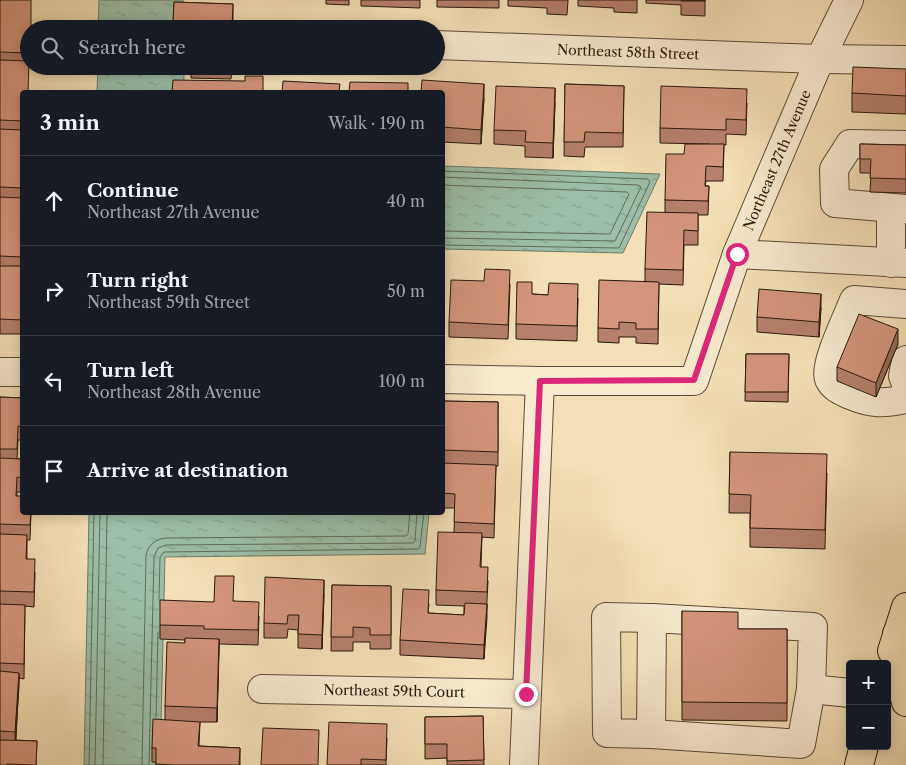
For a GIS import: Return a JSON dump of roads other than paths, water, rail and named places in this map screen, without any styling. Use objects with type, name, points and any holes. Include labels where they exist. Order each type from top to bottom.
[{"type":"main road","points":[[889,660],[906,607]]},
{"type":"main road","points":[[897,634],[900,680],[906,702]]},
{"type":"main road","points":[[858,765],[863,750]]},
{"type":"street","name":"Northeast 27th Avenue","points":[[540,381],[694,380],[737,254],[820,59],[849,0]]},
{"type":"street","name":"Northeast 58th Street","points":[[445,45],[820,59],[906,60]]},
{"type":"street","points":[[737,254],[898,263],[899,209],[835,203],[834,169],[850,144],[906,145]]},
{"type":"street","points":[[906,304],[854,300],[828,364],[828,378],[835,388],[863,401],[885,404],[906,399]]},
{"type":"street","points":[[906,360],[903,376],[906,384]]},
{"type":"street","points":[[0,372],[20,372]]},
{"type":"street","points":[[445,378],[540,381],[524,765]]},
{"type":"street","points":[[606,617],[813,628],[811,689],[801,744],[607,733],[606,617]]},
{"type":"street","points":[[651,734],[652,618]]},
{"type":"street","name":"Northeast 59th Court","points":[[262,689],[526,694]]},
{"type":"street","points":[[811,689],[846,693]]},
{"type":"water","points":[[99,0],[183,0],[183,20],[98,20]]},
{"type":"water","points":[[98,75],[184,75],[184,90],[97,90]]},
{"type":"water","points":[[445,166],[660,174],[623,253],[445,249]]},
{"type":"water","points":[[89,515],[429,515],[425,554],[165,557],[160,765],[84,765]]}]
